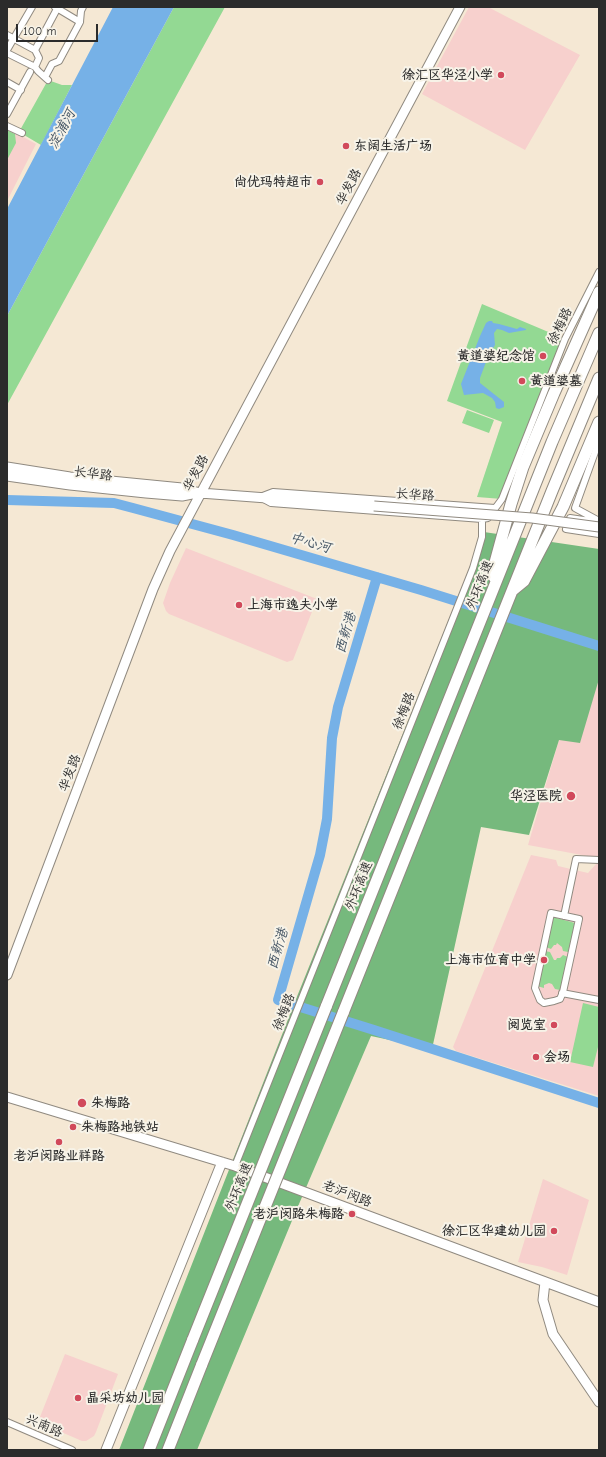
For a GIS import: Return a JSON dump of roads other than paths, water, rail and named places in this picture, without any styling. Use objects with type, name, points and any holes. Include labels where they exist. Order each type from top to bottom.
[{"type":"highway","points":[[495,584],[493,570],[519,479],[554,393],[599,292]]},
{"type":"highway","name":"外环高速","points":[[149,1450],[481,618],[552,442],[599,333]]},
{"type":"highway","points":[[168,1450],[505,607],[599,378]]},
{"type":"highway","points":[[512,591],[524,582],[563,508],[599,422]]},
{"type":"street","points":[[32,7],[7,52],[35,66],[47,79],[52,64],[59,61],[80,22],[83,7]]},
{"type":"street","name":"华发路","points":[[7,975],[153,589],[178,535],[460,7]]},
{"type":"street","points":[[35,50],[57,8],[80,22]]},
{"type":"street","points":[[7,35],[35,50],[39,58],[35,66]]},
{"type":"street","points":[[7,114],[30,72]]},
{"type":"street","points":[[7,82],[20,90]]},
{"type":"street","points":[[7,126],[22,133]]},
{"type":"street","name":"徐梅路","points":[[234,1166],[465,589],[482,537],[482,519],[488,518],[502,499],[565,339],[599,272]]},
{"type":"street","points":[[599,441],[575,508],[599,521]]},
{"type":"street","name":"长华路","points":[[7,467],[38,476]]},
{"type":"street","name":"长华路","points":[[7,471],[38,476]]},
{"type":"street","name":"长华路","points":[[7,476],[38,476],[182,488],[200,493],[532,518],[599,527]]},
{"type":"street","name":"长华路","points":[[260,497],[273,492],[495,508]]},
{"type":"street","name":"长华路","points":[[260,497],[271,504],[482,519]]},
{"type":"street","points":[[599,521],[570,518],[566,529],[599,534]]},
{"type":"street","points":[[564,916],[576,859],[599,860]]},
{"type":"street","points":[[551,913],[564,916],[579,919],[562,993],[560,999],[544,1003],[540,1000],[535,988],[551,913]]},
{"type":"street","points":[[562,993],[599,1000]]},
{"type":"street","name":"老沪闵路","points":[[7,1097],[234,1166],[599,1302]]},
{"type":"street","points":[[106,1450],[222,1162]]},
{"type":"street","points":[[545,1282],[543,1300],[553,1334],[599,1402]]},
{"type":"street","name":"兴南路","points":[[7,1422],[72,1450]]},
{"type":"water","name":"淀浦河","points":[[113,7],[174,7],[7,316],[7,209]]},
{"type":"water","points":[[489,321],[517,329],[520,327],[526,329],[509,333],[497,329],[494,333],[495,345],[489,354],[480,378],[480,383],[504,402],[504,407],[499,409],[496,408],[495,402],[492,398],[483,393],[464,395],[461,384],[480,336],[486,323]]},
{"type":"waterway","name":"中心河","points":[[7,500],[114,503],[233,535],[421,590],[599,646]]},
{"type":"waterway","name":"西新港","points":[[377,577],[338,707],[332,738],[327,819],[320,855],[278,1000],[599,1103]]},
{"type":"place","name":"徐汇区华泾小学","points":[[501,75]]},
{"type":"place","name":"东阔生活广场","points":[[346,146]]},
{"type":"place","name":"尚优玛特超市","points":[[320,182]]},
{"type":"place","name":"黄道婆纪念馆","points":[[543,356]]},
{"type":"place","name":"黄道婆墓","points":[[522,381]]},
{"type":"place","name":"上海市逸夫小学","points":[[239,605]]},
{"type":"place","name":"华泾医院","points":[[571,796]]},
{"type":"place","name":"上海市位育中学","points":[[544,960]]},
{"type":"place","name":"阅览室","points":[[554,1025]]},
{"type":"place","name":"会场","points":[[536,1057]]},
{"type":"place","name":"朱梅路","points":[[82,1103]]},
{"type":"place","name":"朱梅路地铁站","points":[[73,1127]]},
{"type":"place","name":"老沪闵路业祥路","points":[[59,1142]]},
{"type":"place","name":"老沪闵路朱梅路","points":[[352,1214]]},
{"type":"place","name":"徐汇区华建幼儿园","points":[[554,1231]]},
{"type":"place","name":"晶采坊幼儿园","points":[[78,1398]]}]
